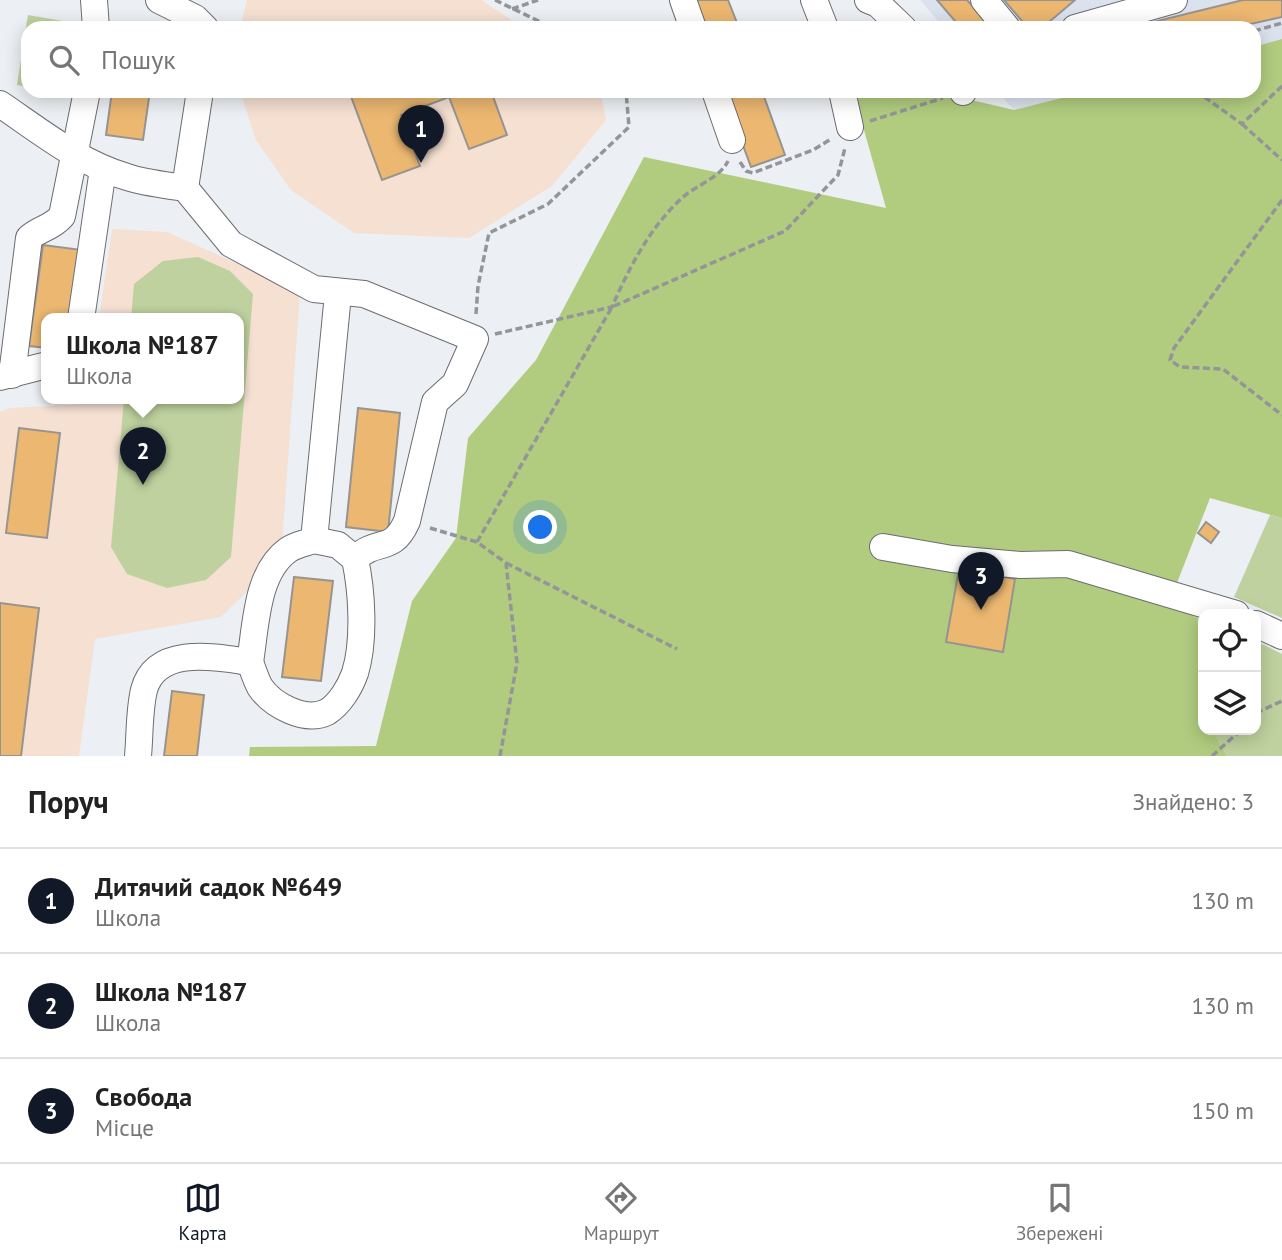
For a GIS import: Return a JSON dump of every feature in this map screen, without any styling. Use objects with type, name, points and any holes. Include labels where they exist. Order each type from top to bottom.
[{"type":"lane","points":[[94,0],[96,21]]},
{"type":"lane","points":[[163,0],[198,21]]},
{"type":"lane","points":[[683,0],[690,21]]},
{"type":"lane","points":[[814,0],[822,21]]},
{"type":"lane","points":[[868,0],[878,4],[896,21]]},
{"type":"lane","points":[[984,0],[1001,21]]},
{"type":"lane","points":[[1100,21],[1174,0]]},
{"type":"lane","points":[[41,367],[6,376],[29,238],[38,230],[54,225],[62,216],[86,98]]},
{"type":"lane","points":[[186,188],[199,98]]},
{"type":"lane","points":[[717,98],[730,152]]},
{"type":"lane","points":[[844,98],[850,127]]},
{"type":"lane","points":[[0,104],[75,155],[103,169],[128,178],[186,188],[231,244],[314,289],[338,294],[364,294],[475,339],[455,384],[435,402],[407,521],[400,537],[388,545],[367,548],[355,559]]},
{"type":"lane","points":[[82,313],[103,169]]},
{"type":"lane","points":[[314,540],[338,294]]},
{"type":"lane","points":[[314,540],[338,545],[355,559],[361,589],[360,629],[355,671],[344,696],[325,713],[302,714],[278,706],[261,688],[250,662],[261,597],[270,570],[288,550],[314,540]]},
{"type":"lane","points":[[883,547],[1020,565],[1068,564],[1219,609]]},
{"type":"lane","points":[[1261,626],[1282,636]]},
{"type":"lane","points":[[138,756],[144,690],[151,674],[174,660],[204,655],[250,662]]},
{"type":"path","points":[[495,0],[510,10],[536,21]]},
{"type":"path","points":[[510,10],[538,0]]},
{"type":"path","points":[[1261,29],[1282,23]]},
{"type":"path","points":[[1242,124],[1282,86]]},
{"type":"path","points":[[627,98],[629,127],[548,204],[489,233],[478,286],[475,339],[612,307],[785,231],[838,175],[850,127],[941,98]]},
{"type":"path","points":[[1206,98],[1242,124],[1282,160]]},
{"type":"path","points":[[477,542],[612,307],[633,260],[682,198],[730,152],[741,165],[753,173],[813,150]]},
{"type":"path","points":[[1282,200],[1174,348],[1170,359],[1180,367],[1223,369],[1282,415]]},
{"type":"path","points":[[407,521],[477,542],[506,563],[677,649]]},
{"type":"path","points":[[500,756],[517,663],[506,563]]},
{"type":"path","points":[[1261,711],[1282,701]]},
{"type":"path","points":[[1212,756],[1235,735]]},
{"type":"shaded area","points":[[247,0],[481,0],[513,21],[242,21]]},
{"type":"shaded area","points":[[920,0],[1282,0],[1282,42],[1261,47],[1261,21],[938,21]]},
{"type":"shaded area","points":[[242,98],[601,98],[606,120],[552,186],[469,238],[354,233],[291,190],[256,140]]},
{"type":"shaded area","points":[[1003,98],[1061,98],[1014,110]]},
{"type":"shaded area","points":[[112,229],[167,232],[300,292],[281,558],[221,617],[95,639],[79,756],[0,756],[0,412],[10,408],[86,404],[244,404],[244,313],[100,313]]},
{"type":"green space","points":[[28,15],[63,21],[27,21]]},
{"type":"green space","points":[[1282,39],[1282,518],[1210,498],[1175,588],[1193,616],[1198,618],[1198,735],[1215,735],[1227,756],[249,756],[250,747],[376,746],[412,601],[456,538],[468,438],[536,360],[644,157],[886,208],[855,98],[963,98],[1014,110],[1061,98],[1261,98],[1261,45]]},
{"type":"green space","points":[[21,60],[21,86],[17,85]]},
{"type":"green space","points":[[198,257],[230,271],[253,294],[244,402],[244,313],[132,313],[134,284],[163,261]]},
{"type":"green space","points":[[124,404],[244,404],[231,557],[206,580],[167,588],[127,574],[111,547]]},
{"type":"green space","points":[[1270,515],[1282,518],[1282,618],[1234,597]]},
{"type":"green space","points":[[1261,644],[1282,654],[1282,756],[1227,756],[1215,735],[1261,735]]},
{"type":"building","points":[[690,0],[728,0],[736,21],[698,21]]},
{"type":"building","points":[[937,0],[967,0],[986,21],[955,21]]},
{"type":"building","points":[[1004,0],[1075,0],[1050,21],[1022,21]]},
{"type":"building","points":[[1243,0],[1282,0],[1282,17],[1261,22],[1158,21]]},
{"type":"building","points":[[111,98],[149,98],[143,140],[106,135]]},
{"type":"building","points":[[352,98],[446,98],[401,115],[420,166],[382,180]]},
{"type":"building","points":[[449,98],[494,98],[507,135],[469,149]]},
{"type":"building","points":[[726,98],[765,98],[785,155],[751,167]]},
{"type":"building","points":[[43,245],[82,250],[73,313],[41,313],[41,347],[29,346]]},
{"type":"building","points":[[358,408],[400,413],[388,532],[346,527]]},
{"type":"building","points":[[19,428],[60,433],[47,538],[6,533]]},
{"type":"building","points":[[1206,522],[1219,532],[1211,543],[1198,533]]},
{"type":"building","points":[[959,569],[1015,579],[1003,652],[946,642]]},
{"type":"building","points":[[294,577],[333,581],[321,681],[282,677]]},
{"type":"building","points":[[0,603],[39,608],[21,756],[0,756]]},
{"type":"building","points":[[172,691],[204,695],[197,756],[164,756]]},
{"type":"place","name":"Дитячий садок №649","points":[[421,163]]},
{"type":"place","name":"Школа №187","points":[[143,485]]},
{"type":"place","name":"Свобода","points":[[981,610]]}]
